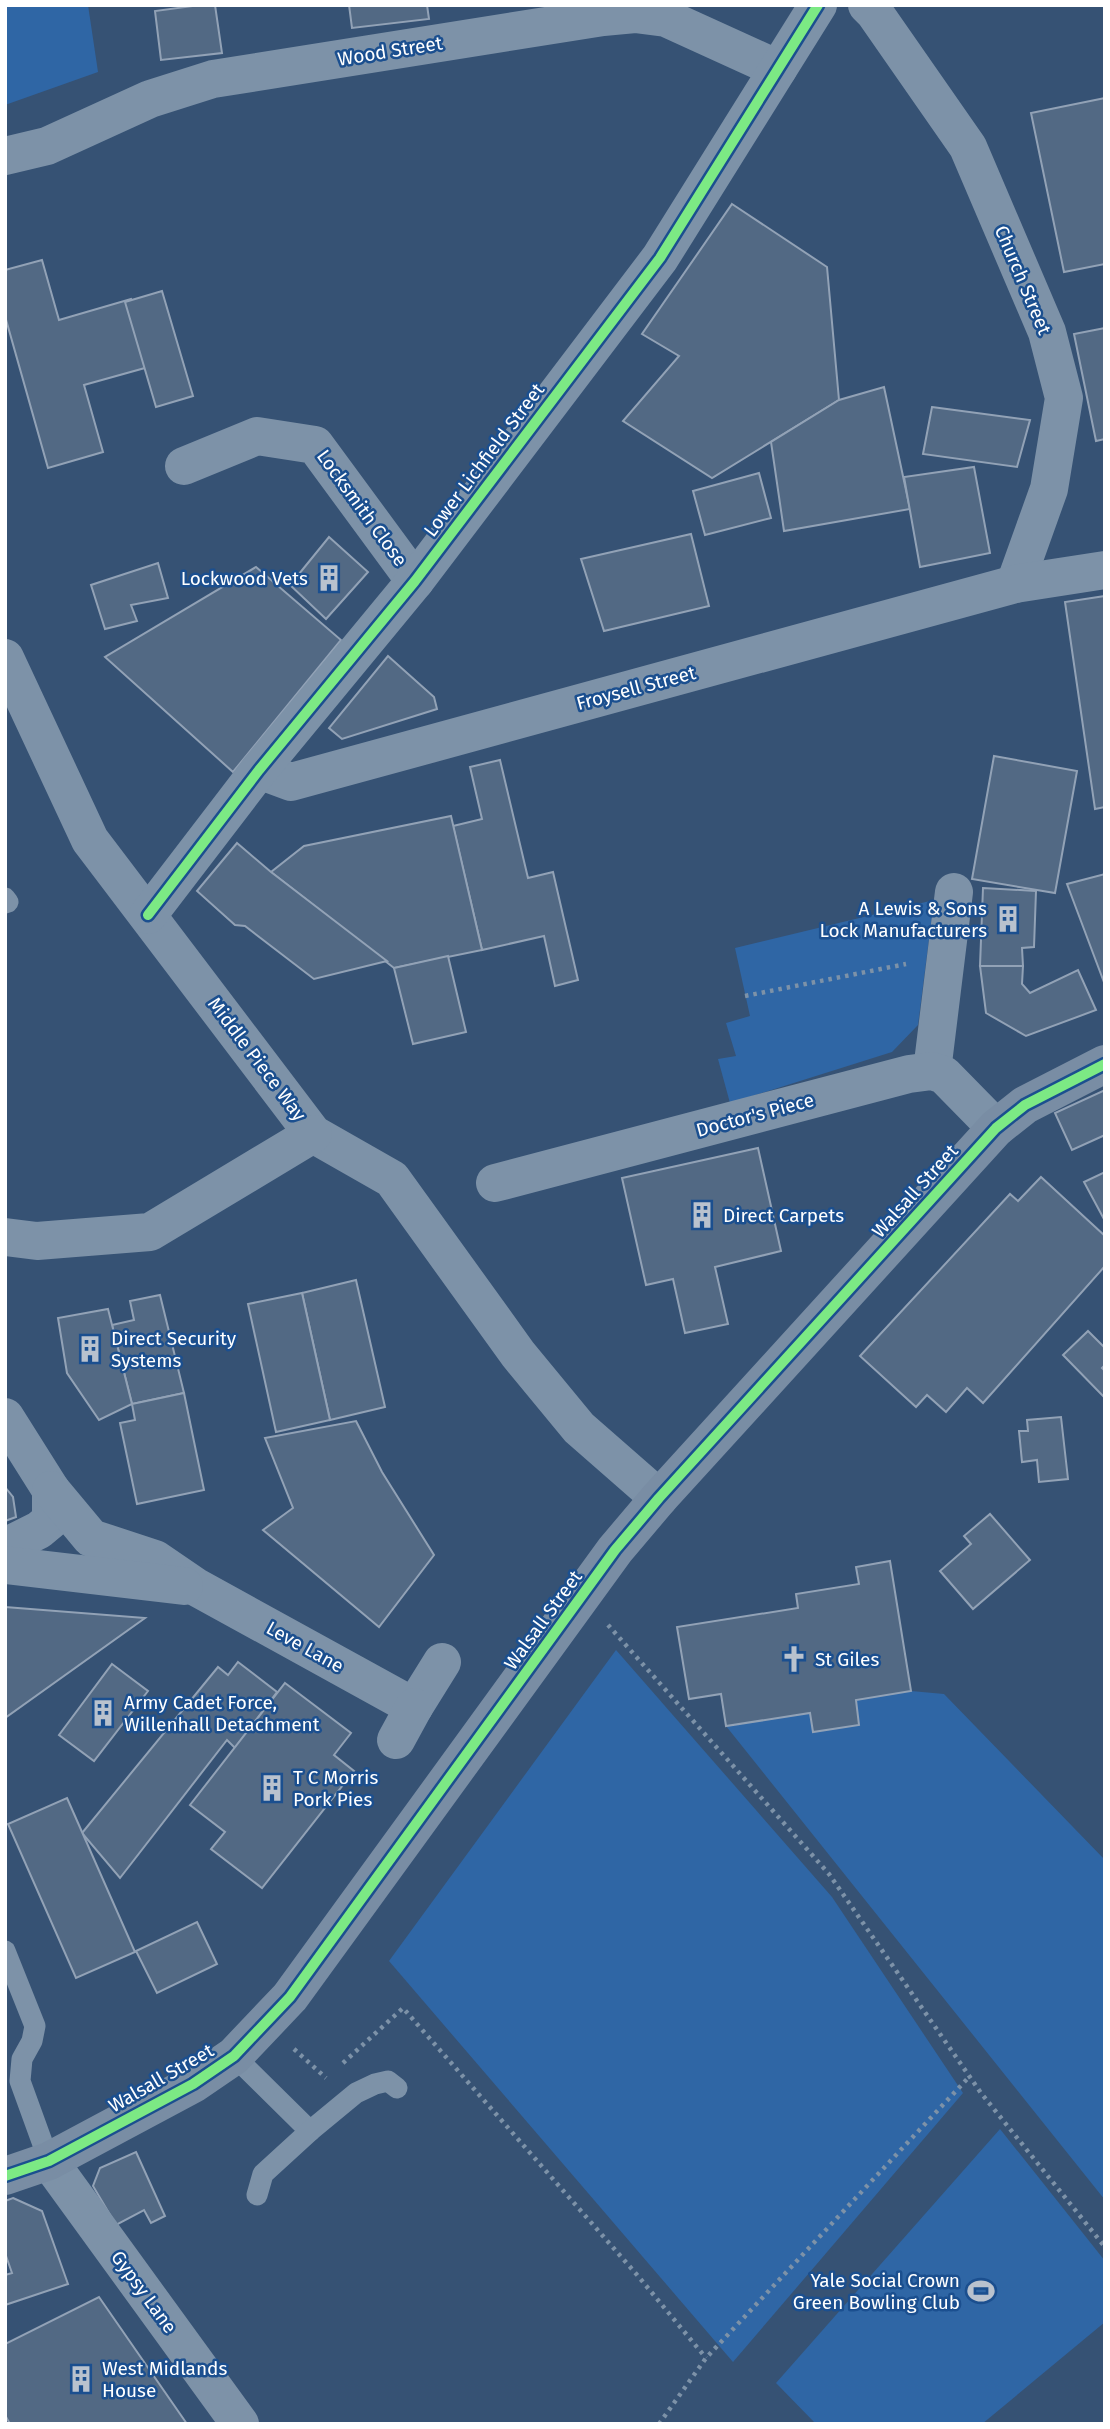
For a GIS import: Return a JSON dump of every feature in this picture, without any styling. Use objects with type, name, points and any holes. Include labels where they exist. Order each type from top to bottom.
[{"type":"main road","name":"Walsall Street","points":[[5,2176],[49,2161],[193,2084],[234,2056],[290,1997],[615,1550],[659,1498],[996,1128],[1025,1105],[1105,1065]]},
{"type":"street","name":"Lower Lichfield Street","points":[[148,915],[259,770],[415,581],[660,258],[818,5]]},
{"type":"street","name":"Church Street","points":[[867,5],[968,147],[1047,332],[1061,385],[1064,398],[1049,489],[1015,584]]},
{"type":"street","name":"Wood Street","points":[[5,156],[47,146],[150,99],[213,79],[603,17],[635,14],[666,18],[778,69]]},
{"type":"street","name":"Locksmith Close","points":[[184,466],[257,436],[315,444],[415,581]]},
{"type":"street","name":"Froysell Street","points":[[259,770],[291,782],[1015,584],[1105,570]]},
{"type":"street","name":"Middle Piece Way","points":[[5,659],[90,840],[313,1134],[392,1179],[518,1354],[579,1428],[659,1498]]},
{"type":"street","points":[[954,892],[932,1071],[944,1075],[996,1128]]},
{"type":"street","name":"Doctor's Piece","points":[[495,1184],[909,1074],[932,1071]]},
{"type":"street","points":[[5,1237],[37,1241],[150,1232],[313,1134]]},
{"type":"street","name":"Leve Lane","points":[[5,1417],[51,1489],[92,1538],[155,1559],[405,1724],[442,1662]]},
{"type":"street","points":[[5,1547],[39,1531],[51,1520],[51,1489]]},
{"type":"street","name":"Leve Lane","points":[[5,1565],[196,1587]]},
{"type":"street","name":"Gypsy Lane","points":[[49,2161],[240,2424]]},
{"type":"lane","points":[[5,1951],[35,2026],[32,2042],[22,2059],[20,2081],[49,2161]]},
{"type":"lane","points":[[234,2056],[310,2131]]},
{"type":"lane","points":[[257,2194],[263,2174],[356,2093],[387,2081],[397,2088]]},
{"type":"path","points":[[745,996],[946,956]]},
{"type":"path","points":[[583,1596],[829,1874],[970,2077],[1105,2247]]},
{"type":"path","points":[[266,2022],[326,2079],[403,2008],[638,2276],[706,2358]]},
{"type":"path","points":[[659,2424],[706,2358],[970,2077]]},
{"type":"shaded area","points":[[5,5],[88,5],[98,72],[5,105]]},
{"type":"shaded area","points":[[934,900],[918,1025],[892,1052],[730,1103],[718,1059],[736,1056],[726,1023],[750,1016],[735,948]]},
{"type":"shaded area","points":[[616,1650],[832,1897],[963,2093],[733,2362],[389,1961]]},
{"type":"shaded area","points":[[911,1691],[944,1694],[1105,1860],[1105,2200],[726,1726],[810,1713],[856,1700]]},
{"type":"shaded area","name":"Yale Social Crown Green Bowling Club","points":[[1000,2129],[1105,2261],[1105,2322],[982,2424],[816,2424],[776,2383]]},
{"type":"building","points":[[215,5],[222,53],[161,60],[155,11]]},
{"type":"building","points":[[349,5],[427,5],[429,19],[352,28]]},
{"type":"building","points":[[1105,98],[1105,264],[1064,272],[1031,113]]},
{"type":"building","points":[[732,204],[827,267],[839,400],[712,478],[623,421],[679,356],[642,334]]},
{"type":"building","points":[[42,260],[59,320],[131,299],[152,366],[84,385],[103,452],[48,468],[5,316],[5,270]]},
{"type":"building","points":[[162,291],[193,396],[156,407],[125,302]]},
{"type":"building","points":[[1105,328],[1105,439],[1096,441],[1074,334]]},
{"type":"building","points":[[884,387],[910,509],[784,531],[771,442],[839,400]]},
{"type":"building","points":[[932,407],[1030,420],[1017,467],[923,454]]},
{"type":"building","points":[[974,467],[990,553],[920,567],[904,477]]},
{"type":"building","points":[[759,473],[771,518],[705,535],[693,491]]},
{"type":"building","points":[[691,534],[709,606],[604,631],[581,559]]},
{"type":"building","name":"Lockwood Vets","points":[[329,537],[368,572],[326,619],[290,585]]},
{"type":"building","points":[[158,563],[168,598],[131,605],[137,621],[105,629],[91,585]]},
{"type":"building","points":[[256,567],[341,640],[233,772],[105,657]]},
{"type":"building","points":[[1105,596],[1105,807],[1095,809],[1065,602]]},
{"type":"building","points":[[388,656],[434,697],[437,709],[342,739],[329,728]]},
{"type":"building","points":[[994,756],[1077,771],[1055,893],[972,879]]},
{"type":"building","points":[[500,760],[528,878],[553,872],[578,980],[555,986],[544,936],[482,950],[453,826],[482,819],[470,767]]},
{"type":"building","points":[[451,816],[482,950],[394,968],[271,872],[304,846]]},
{"type":"building","points":[[237,843],[387,961],[314,979],[245,926],[235,925],[197,891]]},
{"type":"building","points":[[1105,874],[1105,985],[1067,884]]},
{"type":"building","name":"A Lewis & Sons Lock Manufacturers","points":[[983,888],[1036,891],[1034,947],[1022,948],[1023,966],[980,966]]},
{"type":"building","points":[[448,956],[466,1032],[413,1044],[394,968]]},
{"type":"building","points":[[980,966],[1023,966],[1022,984],[1030,993],[1078,970],[1096,1010],[1026,1036],[986,1013]]},
{"type":"building","points":[[1105,1090],[1105,1135],[1072,1150],[1055,1113]]},
{"type":"building","name":"Direct Carpets","points":[[758,1148],[781,1251],[715,1267],[728,1324],[685,1333],[673,1279],[646,1285],[622,1178]]},
{"type":"building","points":[[1105,1172],[1105,1221],[1084,1182]]},
{"type":"building","points":[[1041,1177],[1105,1236],[1105,1266],[983,1403],[967,1388],[946,1412],[927,1395],[916,1407],[860,1356],[1010,1194],[1018,1201]]},
{"type":"building","points":[[356,1280],[385,1407],[330,1420],[302,1293]]},
{"type":"building","points":[[302,1293],[330,1420],[276,1432],[248,1304]]},
{"type":"building","points":[[160,1295],[184,1393],[132,1404],[112,1325],[134,1320],[130,1301]]},
{"type":"building","name":"Direct Security Systems","points":[[108,1309],[132,1404],[99,1420],[67,1373],[58,1318]]},
{"type":"building","points":[[1088,1331],[1105,1348],[1105,1365],[1102,1368],[1105,1371],[1105,1398],[1063,1355]]},
{"type":"building","points":[[184,1393],[204,1490],[137,1504],[120,1423],[135,1420],[132,1404]]},
{"type":"building","points":[[1061,1417],[1068,1479],[1039,1482],[1037,1460],[1022,1462],[1019,1431],[1028,1431],[1027,1420]]},
{"type":"building","points":[[356,1421],[382,1472],[434,1555],[379,1627],[263,1530],[293,1508],[265,1438]]},
{"type":"building","points":[[5,1487],[13,1497],[16,1517],[5,1521]]},
{"type":"building","points":[[990,1514],[1030,1560],[973,1609],[940,1571],[971,1544],[964,1536]]},
{"type":"building","name":"St Giles","points":[[890,1561],[911,1691],[856,1700],[859,1725],[813,1732],[810,1713],[726,1726],[721,1694],[689,1699],[677,1627],[798,1608],[796,1594],[859,1584],[856,1567]]},
{"type":"building","points":[[5,1607],[145,1618],[5,1718]]},
{"type":"building","points":[[238,1662],[277,1692],[235,1748],[227,1740],[120,1878],[82,1833],[218,1667],[228,1675]]},
{"type":"building","name":"Army Cadet Force, Willenhall Detachment","points":[[112,1664],[148,1691],[94,1761],[59,1735]]},
{"type":"building","name":"T C Morris Pork Pies","points":[[285,1683],[351,1733],[334,1755],[354,1771],[262,1888],[211,1849],[225,1832],[190,1805]]},
{"type":"building","points":[[67,1798],[135,1952],[76,1978],[8,1824]]},
{"type":"building","points":[[197,1922],[217,1964],[157,1993],[136,1951]]},
{"type":"building","points":[[136,2152],[165,2216],[151,2223],[144,2210],[116,2225],[93,2186],[100,2168]]},
{"type":"building","points":[[13,2198],[42,2211],[68,2284],[5,2305],[5,2275],[12,2273],[5,2253],[5,2201]]},
{"type":"building","name":"West Midlands House","points":[[99,2297],[187,2424],[10,2424],[5,2415],[5,2344]]},
{"type":"cycle path","points":[[148,915],[259,770],[415,581],[660,258],[818,5]]},
{"type":"cycle path","points":[[5,2176],[49,2161],[193,2084],[234,2056],[290,1997],[615,1550],[659,1498],[996,1128],[1025,1105],[1105,1064]]},
{"type":"place","name":"Lockwood Vets","points":[[329,578]]},
{"type":"place","name":"A Lewis & Sons Lock Manufacturers","points":[[1008,919]]},
{"type":"place","name":"Direct Carpets","points":[[702,1215]]},
{"type":"place","name":"Direct Security Systems","points":[[90,1349]]},
{"type":"place","name":"St Giles","points":[[794,1659]]},
{"type":"place","name":"Army Cadet Force, Willenhall Detachment","points":[[103,1713]]},
{"type":"place","name":"T C Morris Pork Pies","points":[[272,1788]]},
{"type":"place","name":"Yale Social Crown Green Bowling Club","points":[[981,2291]]},
{"type":"place","name":"West Midlands House","points":[[81,2379]]}]
